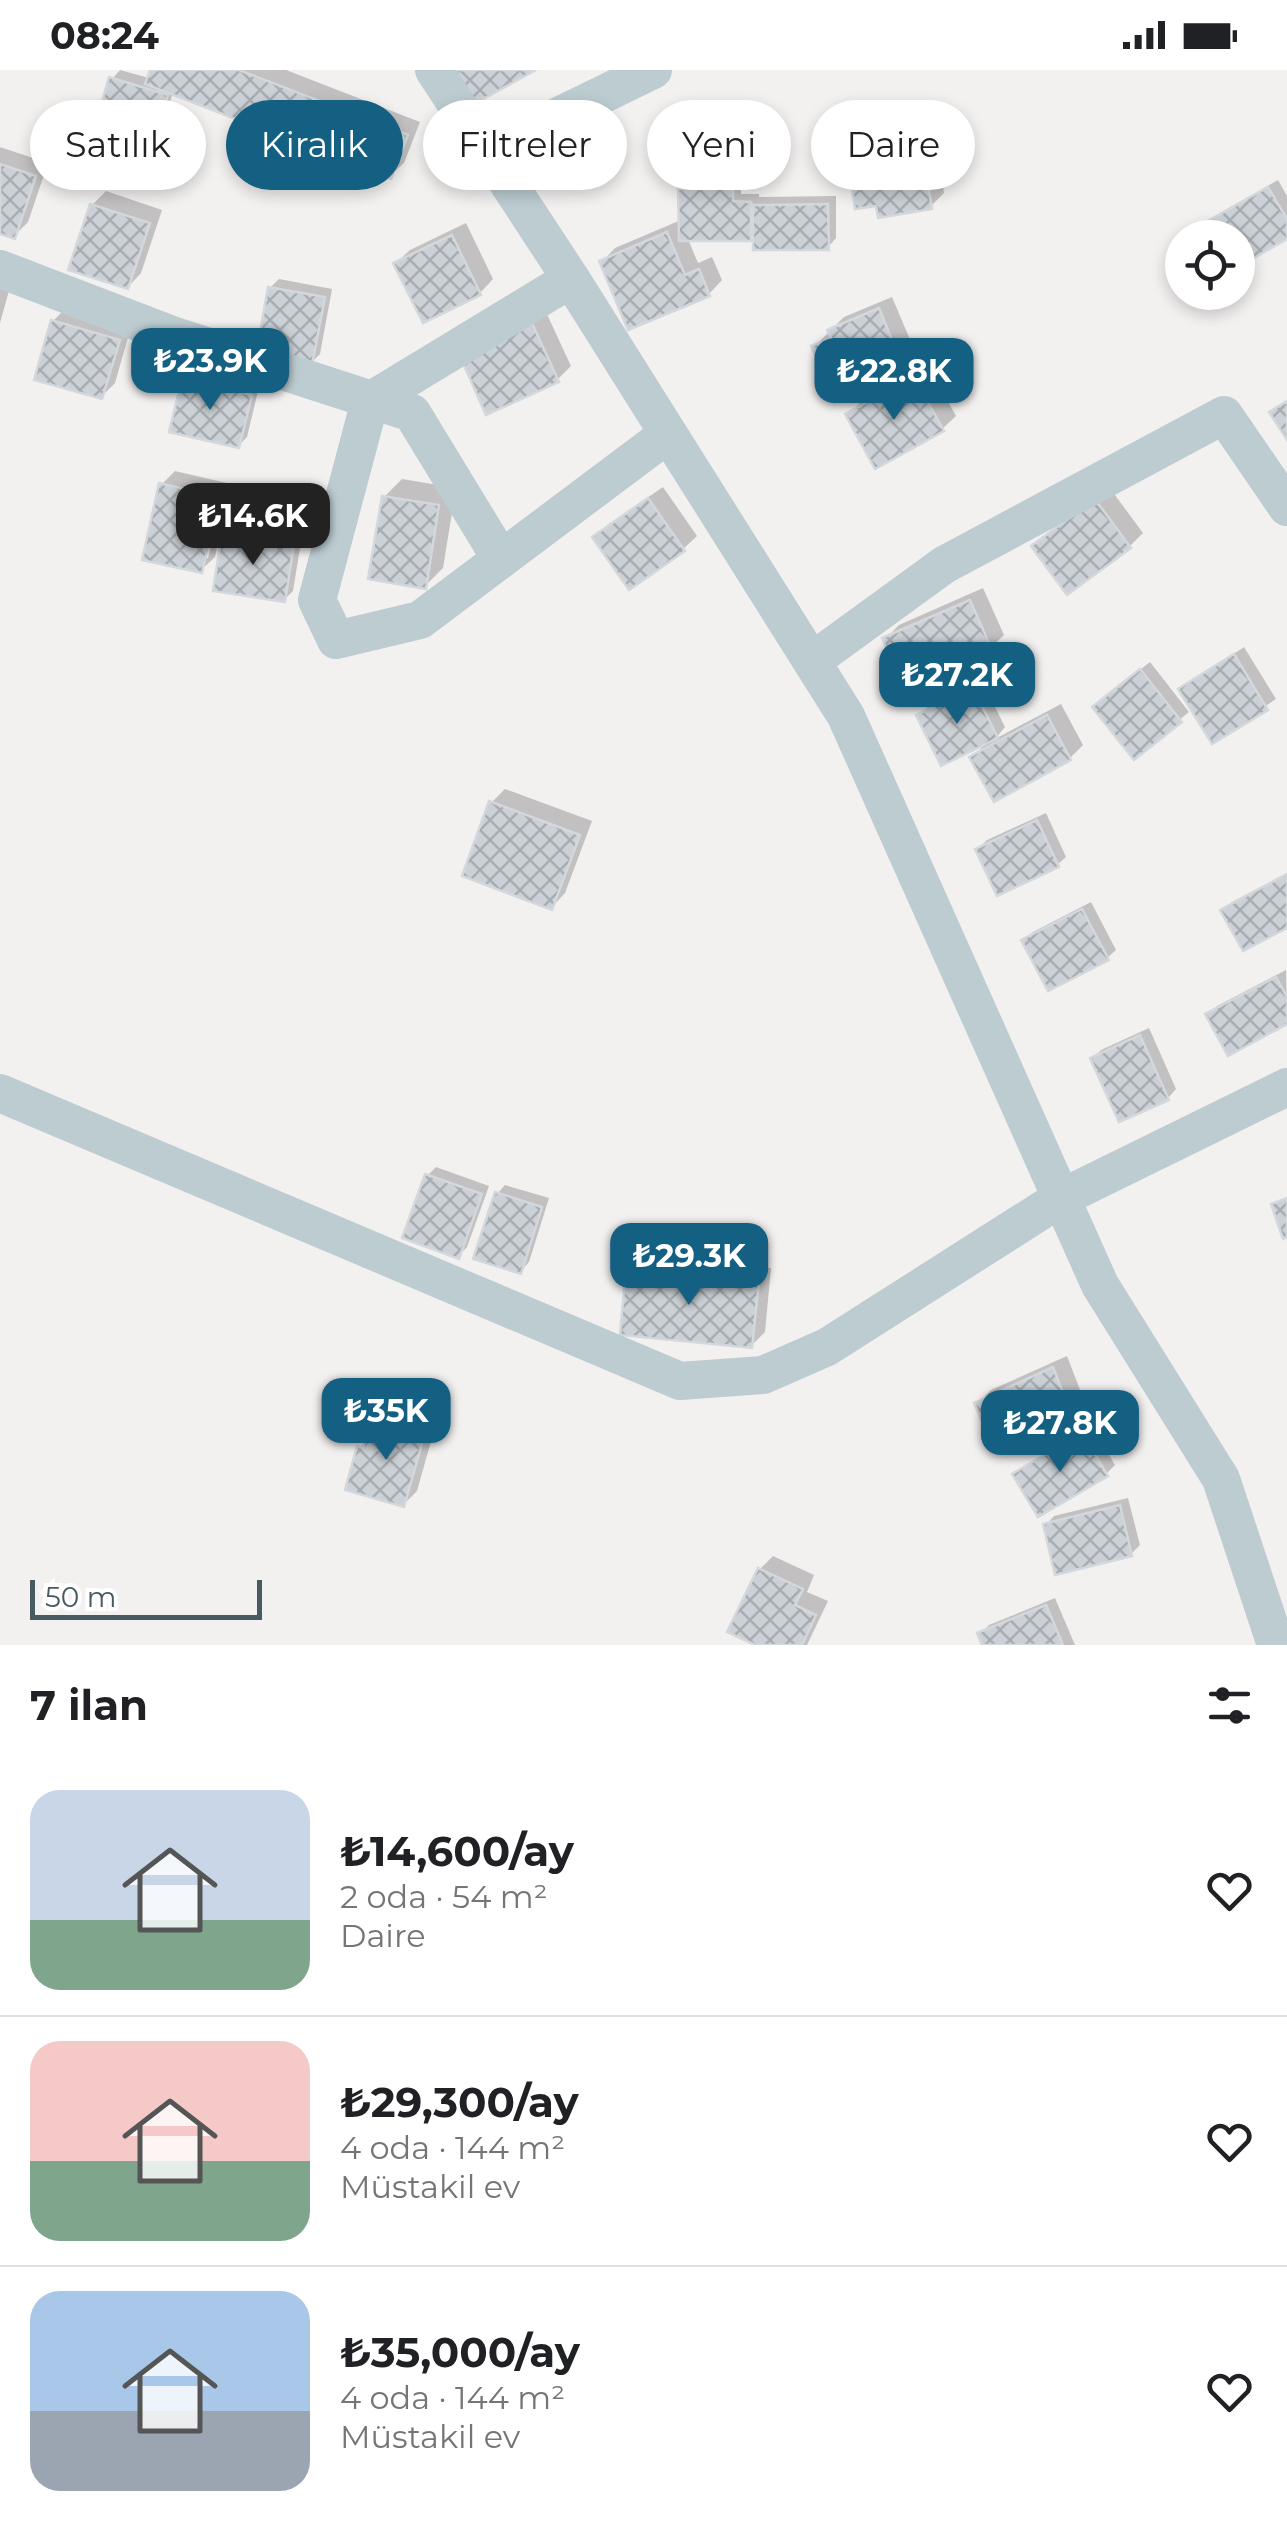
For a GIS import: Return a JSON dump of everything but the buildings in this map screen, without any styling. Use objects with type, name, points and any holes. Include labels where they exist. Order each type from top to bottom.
[{"type":"street","points":[[434,70],[454,100]]},
{"type":"street","points":[[592,100],[653,70]]},
{"type":"street","points":[[513,190],[846,716],[1100,1286],[1221,1479],[1276,1644],[1287,1638]]},
{"type":"street","points":[[0,269],[172,334],[412,413],[502,559]]},
{"type":"street","points":[[571,278],[370,401],[317,600],[336,640],[420,620],[668,434]]},
{"type":"street","points":[[812,661],[944,565],[1224,415],[1287,507]]},
{"type":"street","points":[[0,1093],[680,1381],[763,1375],[827,1347],[1060,1198],[1287,1087]]}]
